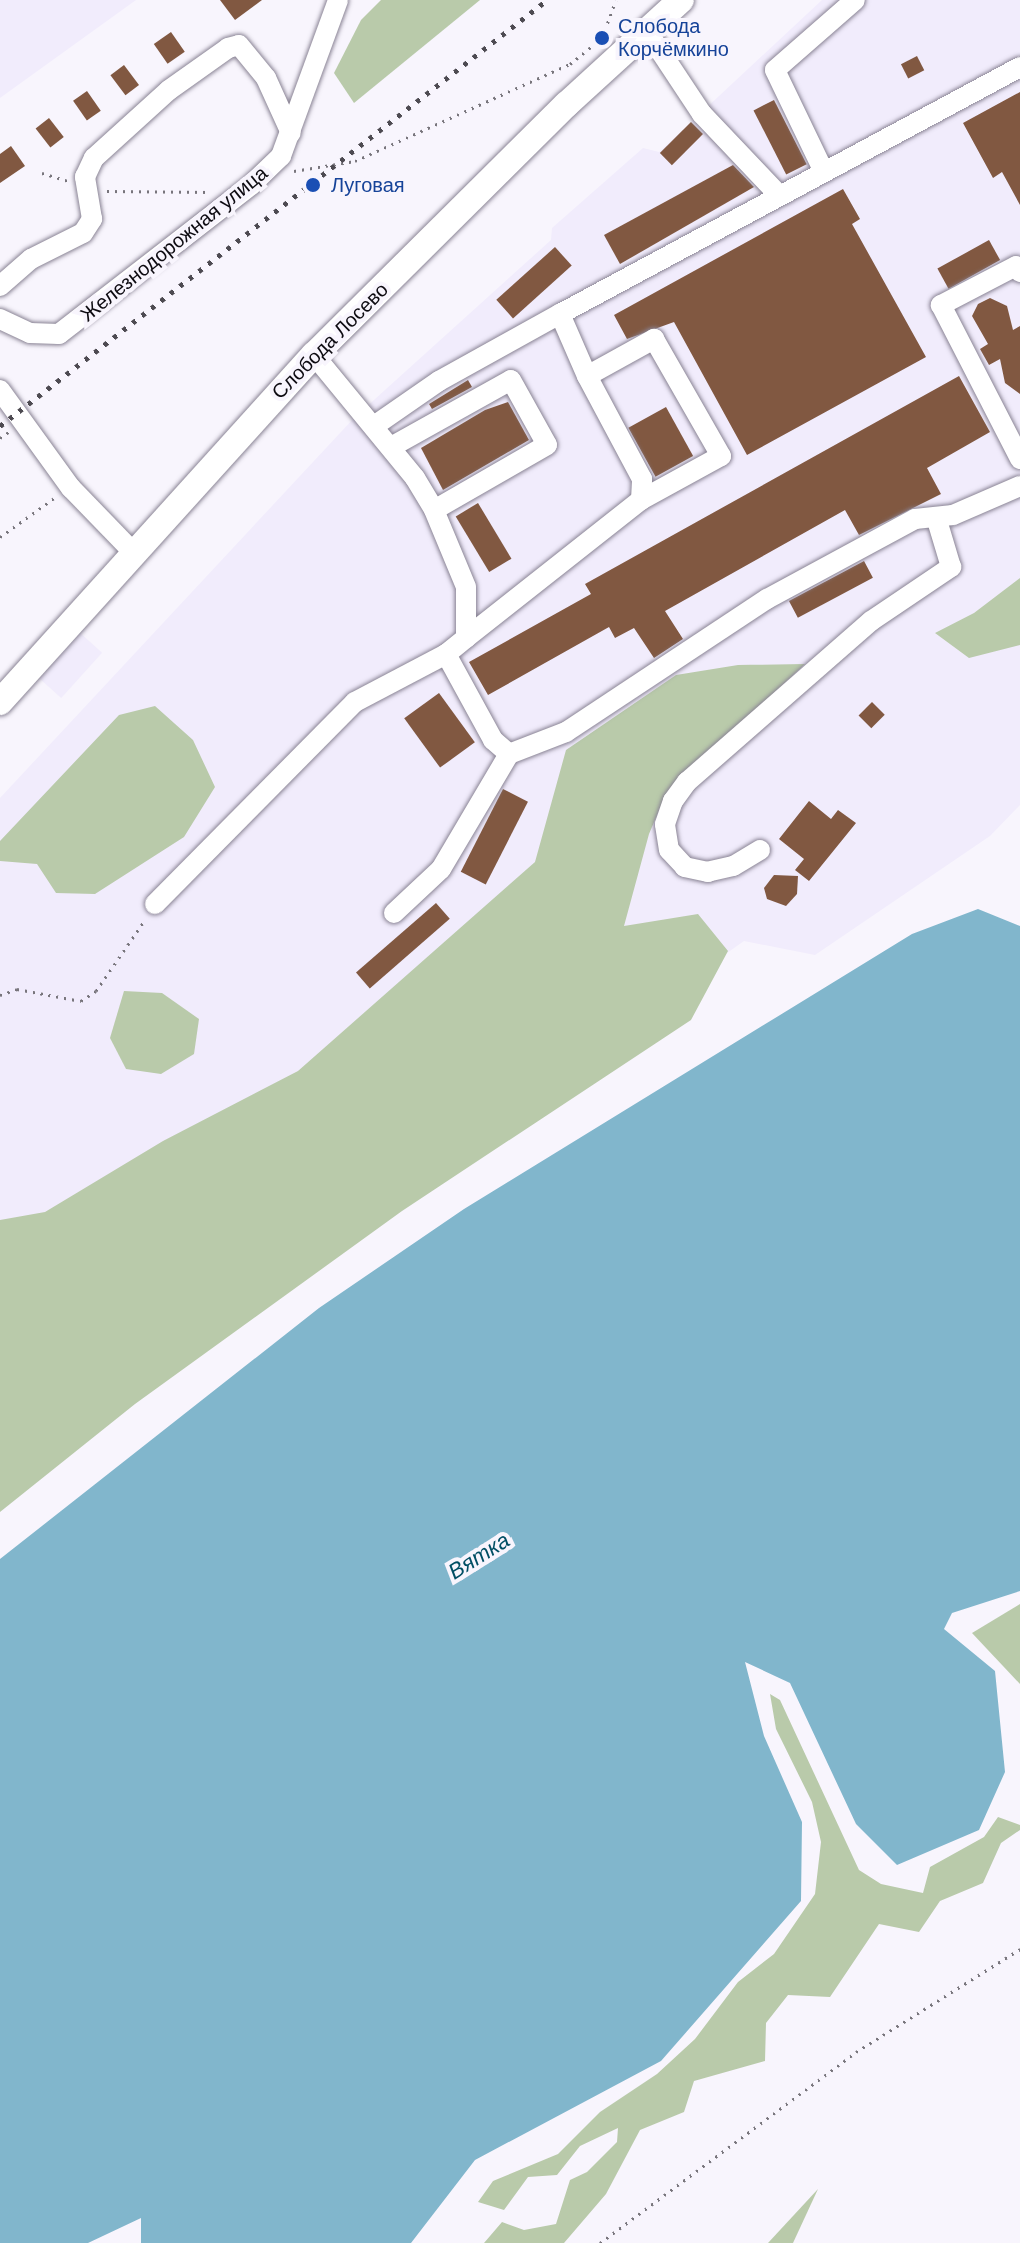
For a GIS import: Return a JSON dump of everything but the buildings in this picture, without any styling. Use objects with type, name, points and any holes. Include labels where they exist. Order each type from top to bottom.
[{"type":"main road","name":"Слобода Лосево","points":[[0,702],[314,355],[681,0]]},
{"type":"street","name":"Железнодорожная улица","points":[[0,319],[30,333],[59,334],[196,232],[264,173],[281,156],[291,133],[338,0]]},
{"type":"street","points":[[824,172],[775,70],[855,0]]},
{"type":"street","points":[[647,31],[702,114],[779,195]]},
{"type":"street","points":[[0,286],[31,259],[89,227],[85,177],[94,158],[169,90],[228,48],[239,45],[266,78],[291,133]]},
{"type":"street","points":[[374,426],[439,381],[1020,67]]},
{"type":"street","points":[[1020,272],[1016,266],[941,305],[1020,459]]},
{"type":"street","points":[[560,314],[587,376],[642,479],[641,500]]},
{"type":"street","points":[[155,904],[355,702],[446,654],[641,500],[721,456],[654,339],[587,376]]},
{"type":"street","points":[[314,355],[391,447],[434,510],[466,587],[466,638]]},
{"type":"street","points":[[391,447],[511,380],[547,445],[434,510]]},
{"type":"street","points":[[0,390],[71,488],[133,552]]},
{"type":"street","points":[[394,913],[441,869],[509,754],[566,732],[767,599],[915,519],[953,515],[1020,486]]},
{"type":"street","points":[[760,850],[733,866],[708,872],[685,867],[669,850],[665,824],[673,801],[687,782],[871,621],[951,567],[936,517]]},
{"type":"street","points":[[446,654],[493,740],[509,754]]},
{"type":"path","points":[[264,173],[355,161],[570,64],[602,38],[616,0]]},
{"type":"path","points":[[42,173],[87,188],[125,194],[216,191]]},
{"type":"path","points":[[0,537],[71,488]]},
{"type":"path","points":[[0,995],[17,989],[81,1001],[114,967],[155,904]]},
{"type":"path","points":[[600,2243],[856,2052],[1020,1949]]},
{"type":"shaded area","points":[[0,0],[136,0],[0,98]]},
{"type":"shaded area","points":[[822,0],[1020,0],[1020,805],[990,836],[815,955],[744,941],[0,1467],[0,798],[354,418],[551,240],[552,228],[643,148],[659,152]]},
{"type":"shaded area","points":[[79,632],[102,653],[61,698],[38,677]]},
{"type":"green space","points":[[381,0],[480,0],[354,103],[334,73],[361,20]]},
{"type":"green space","points":[[1020,578],[1020,645],[969,658],[935,633],[974,613]]},
{"type":"green space","points":[[805,664],[666,794],[649,834],[624,926],[698,914],[728,951],[691,1020],[402,1211],[135,1404],[0,1512],[0,1220],[45,1212],[163,1141],[298,1071],[535,862],[566,750],[676,675],[738,665]]},
{"type":"green space","points":[[155,706],[193,740],[215,787],[184,837],[95,894],[56,893],[37,864],[0,861],[0,841],[119,715]]},
{"type":"green space","points":[[124,991],[162,993],[199,1019],[194,1054],[161,1074],[126,1069],[110,1038]]},
{"type":"green space","points":[[1020,1604],[1020,1684],[972,1633]]},
{"type":"green space","points":[[770,1694],[780,1700],[859,1870],[881,1884],[923,1893],[930,1867],[984,1837],[998,1817],[1020,1825],[1020,1830],[1001,1843],[983,1883],[940,1901],[919,1932],[879,1924],[830,1997],[788,1995],[766,2023],[765,2061],[694,2081],[684,2112],[640,2130],[606,2194],[564,2243],[484,2243],[502,2222],[524,2230],[556,2224],[570,2180],[587,2172],[617,2142],[618,2128],[580,2146],[557,2175],[528,2177],[504,2210],[478,2202],[493,2181],[558,2154],[600,2112],[657,2074],[695,2039],[738,1982],[774,1954],[815,1894],[821,1842],[812,1802],[776,1729]]},
{"type":"green space","points":[[818,2189],[793,2243],[768,2243]]},
{"type":"water","name":"Вятка","points":[[978,909],[1020,926],[1020,1591],[952,1613],[944,1629],[995,1671],[1005,1772],[979,1830],[897,1865],[856,1824],[790,1683],[745,1662],[764,1736],[802,1822],[801,1901],[661,2061],[475,2160],[411,2243],[141,2243],[141,2218],[88,2243],[0,2243],[0,1559],[319,1308],[464,1209],[912,934]]},
{"type":"railway","points":[[0,426],[547,0]]},
{"type":"place","name":"Слобода Корчёмкино","points":[[602,38]]},
{"type":"place","name":"Луговая","points":[[313,185]]}]
